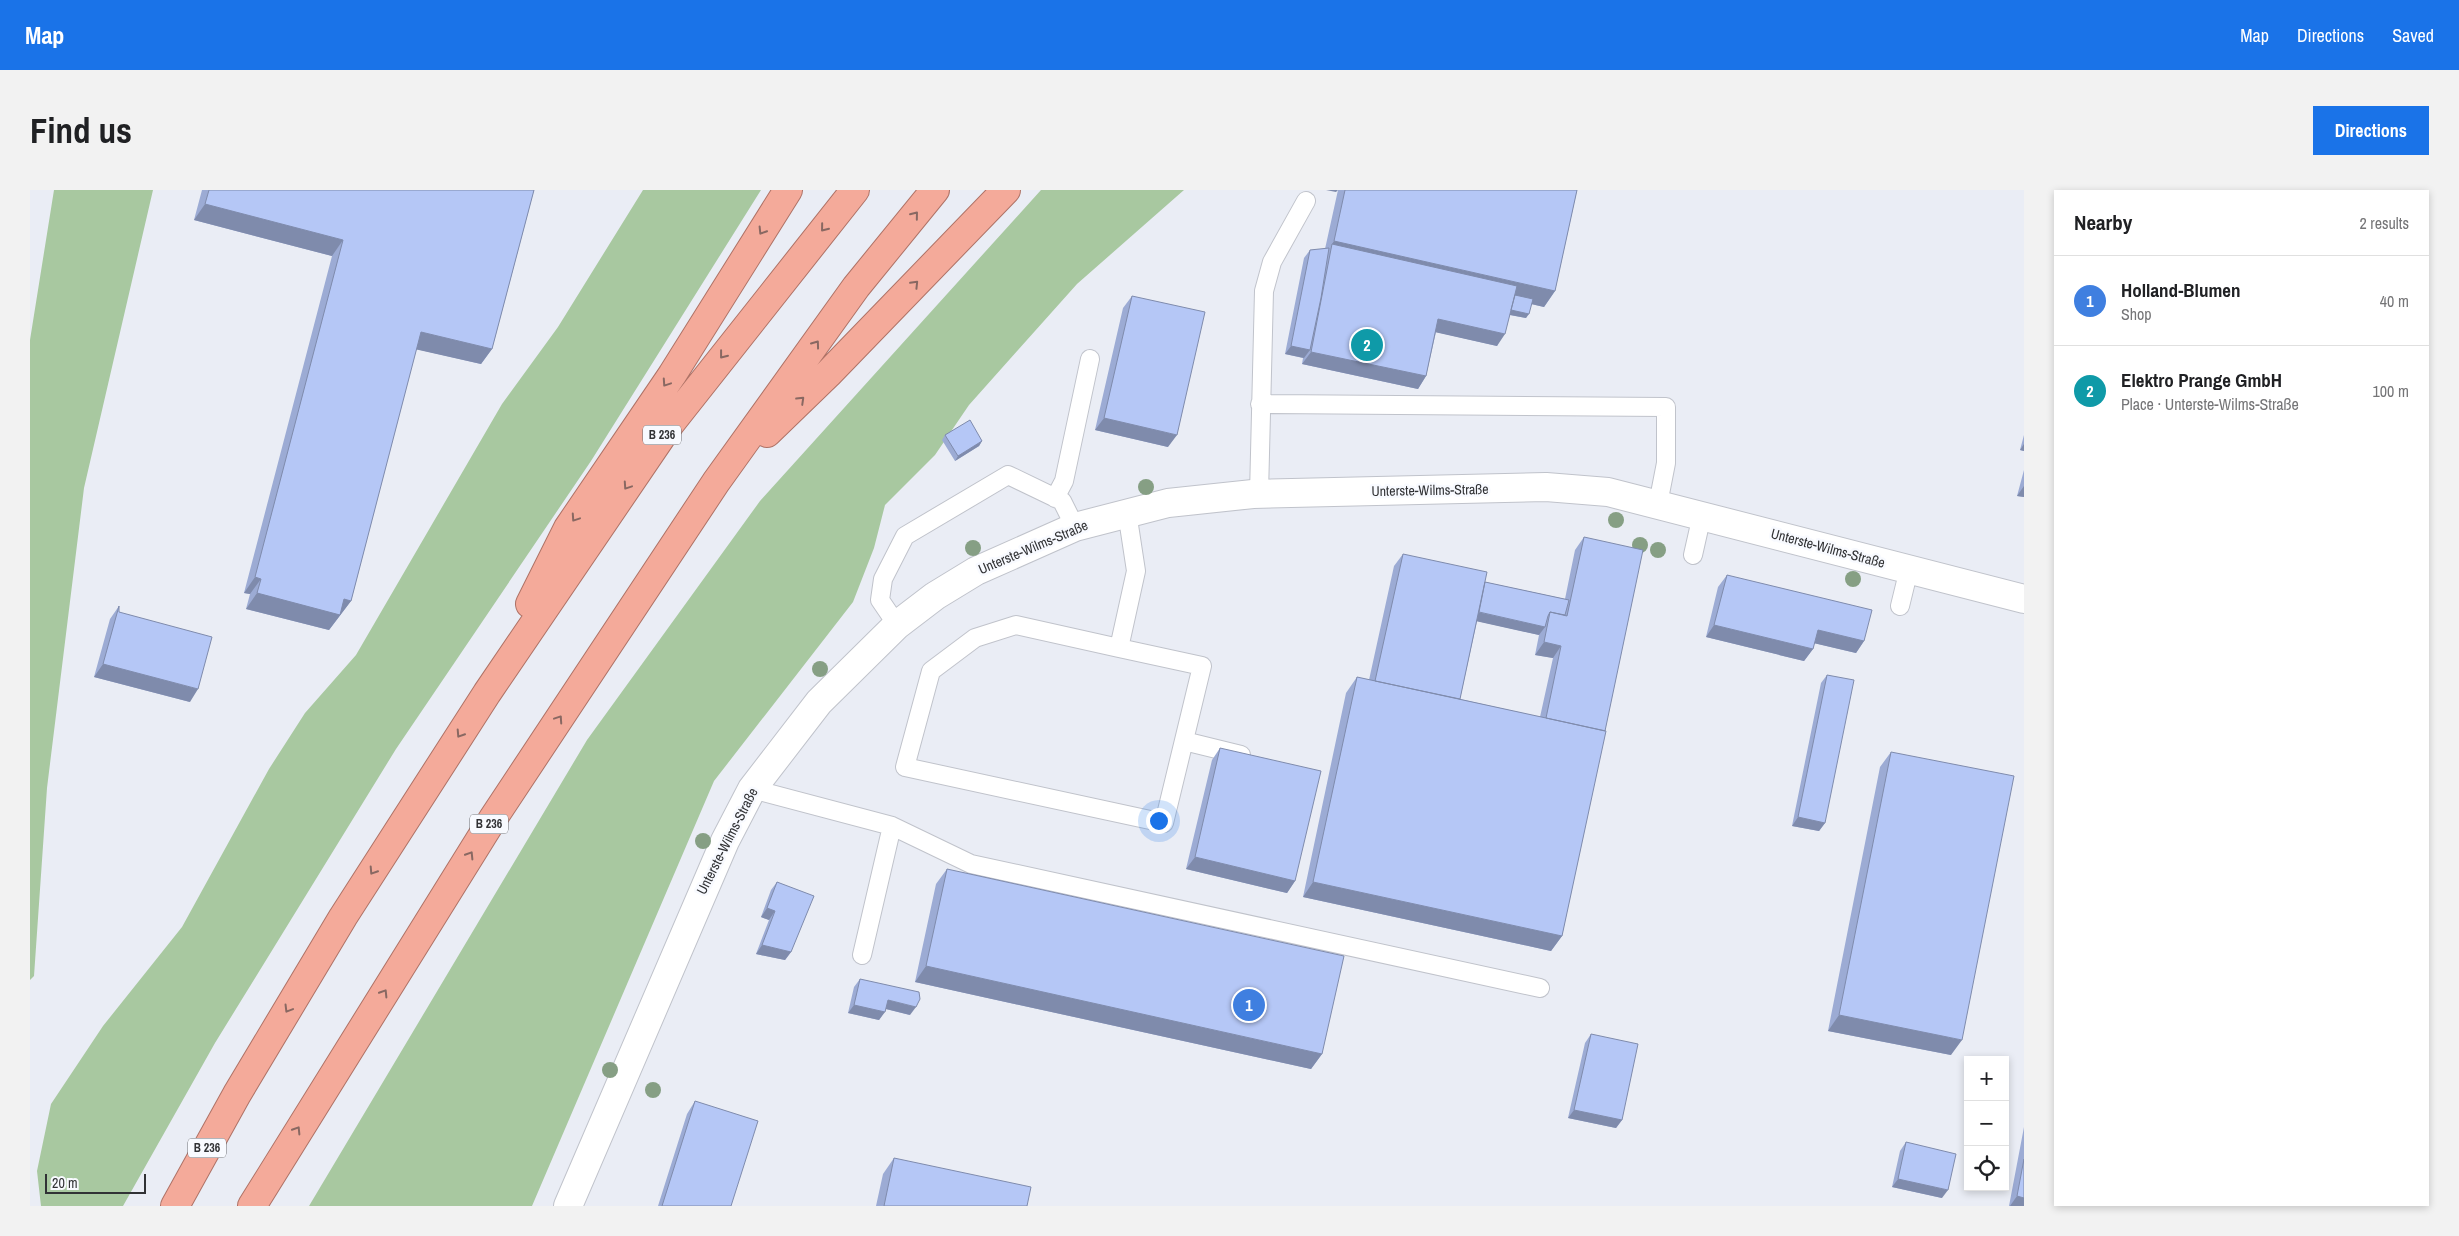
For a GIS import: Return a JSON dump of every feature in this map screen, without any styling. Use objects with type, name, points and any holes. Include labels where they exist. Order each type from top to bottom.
[{"type":"highway","points":[[487,693],[568,528],[672,375],[788,190]]},
{"type":"highway","name":"B 236","points":[[176,1204],[237,1094],[338,926],[487,693],[670,424],[855,190]]},
{"type":"highway","name":"B 236","points":[[252,1206],[494,817],[716,482],[856,288],[935,190]]},
{"type":"highway","points":[[716,482],[828,374],[1006,190]]},
{"type":"street","name":"Unterste-Wilms-Straße","points":[[568,1206],[702,890],[752,789],[819,702],[897,625],[936,596],[976,571],[1075,527],[1127,512],[1168,503],[1259,494],[1546,487],[1608,492],[2024,599]]},
{"type":"lane","points":[[1259,494],[1264,291],[1272,262],[1306,201]]},
{"type":"lane","points":[[1055,498],[1064,481],[1090,359]]},
{"type":"lane","points":[[1260,404],[1666,407],[1666,463],[1658,504]]},
{"type":"lane","points":[[897,625],[880,600],[883,579],[905,536],[1008,475],[1062,501],[1075,527]]},
{"type":"lane","points":[[1119,648],[1136,571],[1127,512]]},
{"type":"lane","points":[[1693,555],[1702,515]]},
{"type":"lane","points":[[1900,606],[1909,570]]},
{"type":"lane","points":[[1016,625],[1119,648],[1202,666],[1164,823],[905,766],[931,671],[975,638],[1016,625]]},
{"type":"lane","points":[[1184,741],[1260,759]]},
{"type":"lane","points":[[752,789],[892,826],[971,864],[1540,988]]},
{"type":"lane","points":[[862,955],[892,826]]},
{"type":"green space","points":[[54,190],[153,190],[84,488],[47,788],[34,976],[30,980],[30,340]]},
{"type":"green space","points":[[643,190],[761,190],[591,461],[396,749],[215,1043],[123,1206],[41,1206],[37,1171],[51,1104],[103,1026],[182,927],[269,769],[305,713],[356,655],[502,404],[558,327]]},
{"type":"green space","points":[[1041,190],[1184,190],[1077,284],[969,405],[935,455],[885,505],[874,548],[853,602],[714,781],[532,1206],[309,1206],[587,740],[760,501]]},
{"type":"building","points":[[209,190],[534,190],[492,349],[421,332],[351,601],[344,599],[340,615],[257,593],[261,579],[255,577],[343,240],[205,204]]},
{"type":"building","points":[[1345,190],[1577,190],[1555,291],[1334,241]]},
{"type":"building","points":[[1332,244],[1517,286],[1505,334],[1438,319],[1426,376],[1311,352]]},
{"type":"building","points":[[1329,248],[1310,350],[1291,346],[1310,250]]},
{"type":"building","points":[[1515,295],[1533,299],[1529,314],[1511,310]]},
{"type":"building","points":[[1132,296],[1205,312],[1177,435],[1104,418]]},
{"type":"building","points":[[970,420],[982,441],[958,456],[945,435]]},
{"type":"building","points":[[1584,537],[1643,550],[1605,731],[1546,718],[1561,646],[1544,642],[1550,612],[1567,616]]},
{"type":"building","points":[[1403,554],[1487,572],[1460,699],[1375,681]]},
{"type":"building","points":[[1727,575],[1872,610],[1864,641],[1818,630],[1813,649],[1714,625]]},
{"type":"building","points":[[1485,582],[1569,600],[1565,615],[1550,612],[1545,627],[1479,612]]},
{"type":"building","points":[[119,606],[119,612],[212,637],[198,689],[103,664]]},
{"type":"building","points":[[1827,675],[1854,680],[1825,823],[1798,817]]},
{"type":"building","points":[[1357,677],[1606,731],[1562,936],[1313,882]]},
{"type":"building","points":[[1220,748],[1321,771],[1295,881],[1195,857]]},
{"type":"building","points":[[1891,752],[2014,776],[1962,1040],[1839,1015]]},
{"type":"building","points":[[947,869],[1344,956],[1322,1054],[926,966]]},
{"type":"building","points":[[777,882],[814,896],[791,952],[762,945],[775,911],[767,908]]},
{"type":"building","points":[[860,979],[919,992],[920,999],[916,1007],[888,1000],[885,1012],[854,1005]]},
{"type":"building","points":[[1591,1034],[1638,1044],[1622,1120],[1574,1110]]},
{"type":"building","points":[[695,1101],[758,1121],[731,1206],[662,1206]]},
{"type":"building","points":[[1906,1142],[1956,1154],[1948,1190],[1898,1179]]},
{"type":"building","points":[[894,1158],[1031,1187],[1027,1206],[884,1206]]},
{"type":"building","points":[[2024,1159],[2024,1198],[2017,1196]]},
{"type":"place","name":"Elektro Prange GmbH","points":[[1367,345]]},
{"type":"place","name":"Holland-Blumen","points":[[1249,1005]]}]
